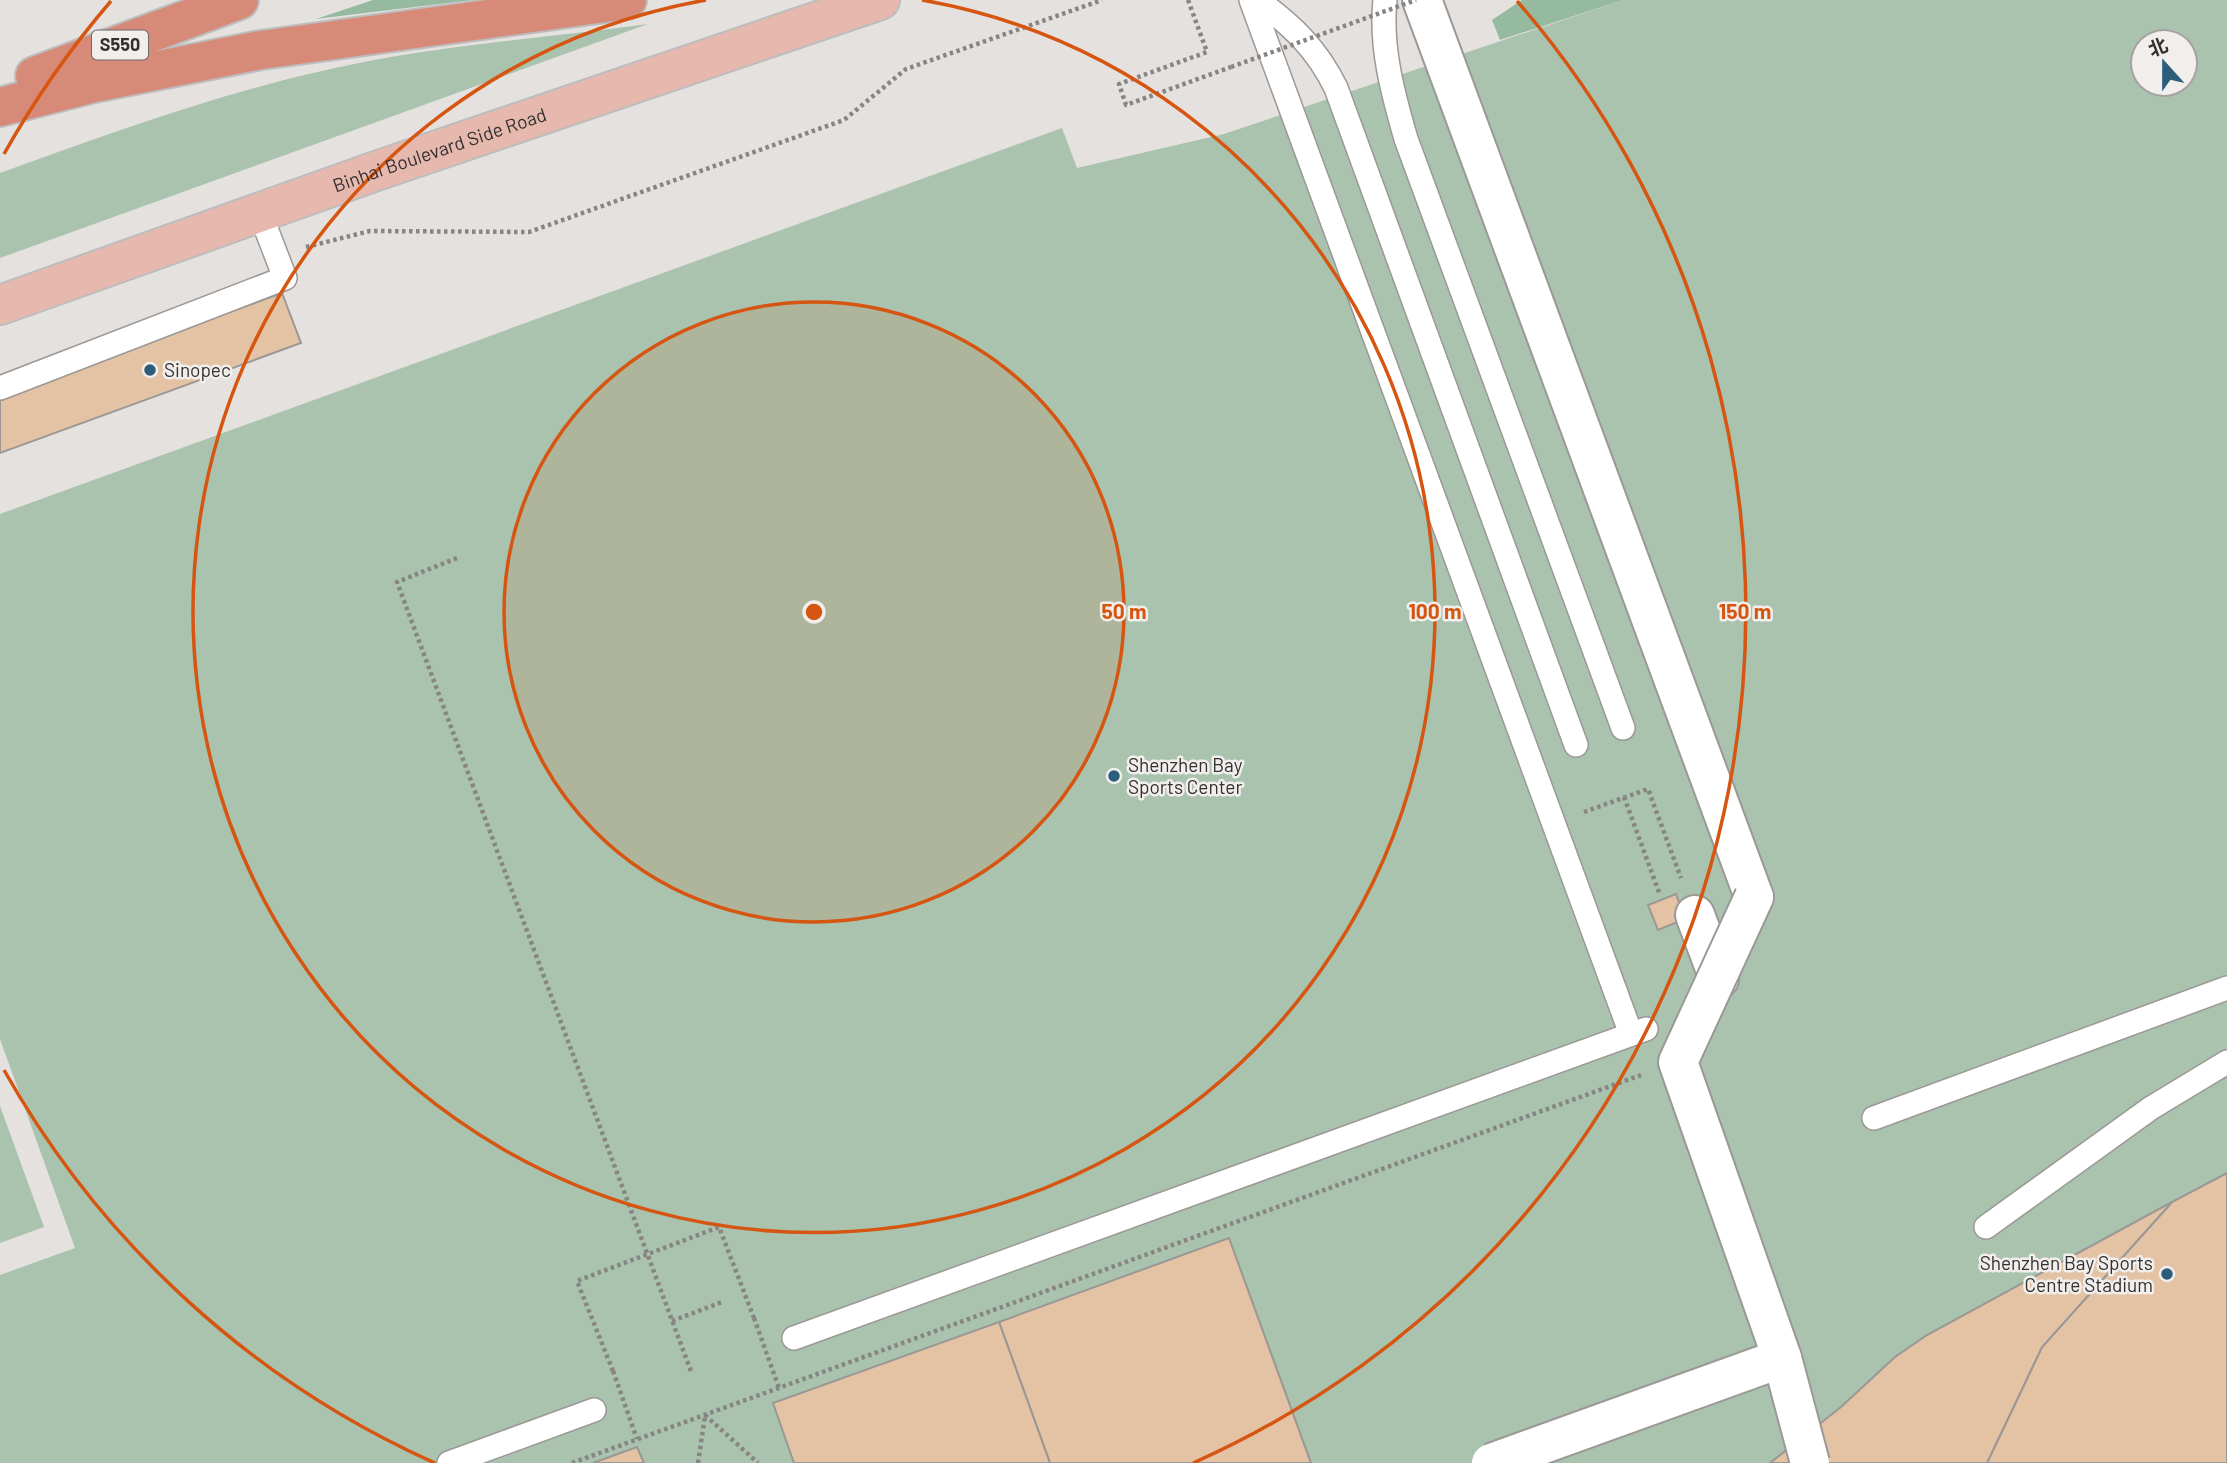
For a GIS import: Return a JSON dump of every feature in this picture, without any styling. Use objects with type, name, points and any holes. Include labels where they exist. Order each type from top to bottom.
[{"type":"highway","name":"S550","points":[[0,89],[239,0]]},
{"type":"highway","points":[[0,107],[94,83],[261,50],[627,0]]},
{"type":"main road","name":"Binhai Boulevard Side Road","points":[[0,305],[880,0]]},
{"type":"street","points":[[1422,0],[1754,897],[1678,1062],[1782,1358],[1810,1463]]},
{"type":"street","points":[[1679,907],[1718,979]]},
{"type":"street","points":[[1491,1463],[1782,1358]]},
{"type":"lane","points":[[793,1338],[1638,1031],[1553,823],[1251,0]]},
{"type":"lane","points":[[1257,0],[1300,33],[1322,62],[1335,89],[1576,745]]},
{"type":"lane","points":[[1385,0],[1386,51],[1393,96],[1406,139],[1623,728]]},
{"type":"lane","points":[[0,388],[285,278],[260,213]]},
{"type":"lane","points":[[1874,1118],[2227,988]]},
{"type":"lane","points":[[1986,1227],[2151,1108],[2227,1062]]},
{"type":"lane","points":[[449,1463],[594,1410]]},
{"type":"path","points":[[276,256],[337,237],[370,231],[529,232],[844,120],[906,69],[1102,0]]},
{"type":"path","points":[[1188,0],[1207,52],[1119,84],[1126,105],[1416,0]]},
{"type":"path","points":[[457,558],[397,582],[692,1374]]},
{"type":"path","points":[[1553,823],[1648,789],[1679,907]]},
{"type":"path","points":[[1624,797],[1679,907]]},
{"type":"path","points":[[572,1463],[1678,1062]]},
{"type":"path","points":[[637,1439],[577,1281],[719,1227],[779,1388]]},
{"type":"path","points":[[672,1321],[722,1302]]},
{"type":"path","points":[[698,1463],[705,1415]]},
{"type":"path","points":[[705,1415],[758,1463]]},
{"type":"green space","points":[[373,0],[472,0],[316,19]]},
{"type":"green space","points":[[1522,0],[1623,0],[1500,40],[1492,20]]},
{"type":"green space","name":"Shenzhen Bay Sports Center","points":[[1623,0],[2227,0],[2227,1463],[0,1463],[0,1275],[75,1248],[0,1039],[0,514],[1062,128],[1077,168],[1224,134]]},
{"type":"green space","points":[[648,24],[0,258],[0,173],[180,110],[317,72],[434,50]]},
{"type":"green space","points":[[0,1106],[44,1227],[0,1243]]},
{"type":"building","name":"Sinopec","points":[[282,293],[301,343],[0,453],[0,396]]},
{"type":"building","points":[[1676,894],[1685,919],[1658,930],[1648,905]]},
{"type":"building","name":"Shenzhen Bay Sports Centre Stadium","points":[[2227,1173],[2227,1463],[1987,1463],[2042,1347],[2172,1202]]},
{"type":"building","points":[[2172,1202],[2042,1347],[1987,1463],[1770,1463],[1841,1407],[1895,1357],[1927,1335]]},
{"type":"building","points":[[1229,1238],[1311,1463],[1050,1463],[999,1322]]},
{"type":"building","points":[[999,1322],[1050,1463],[794,1463],[773,1403]]},
{"type":"building","points":[[637,1447],[644,1463],[593,1463]]},
{"type":"place","name":"Sinopec","points":[[150,370]]},
{"type":"place","name":"Shenzhen Bay Sports Center","points":[[1114,776]]},
{"type":"place","name":"Shenzhen Bay Sports Centre Stadium","points":[[2167,1274]]}]
